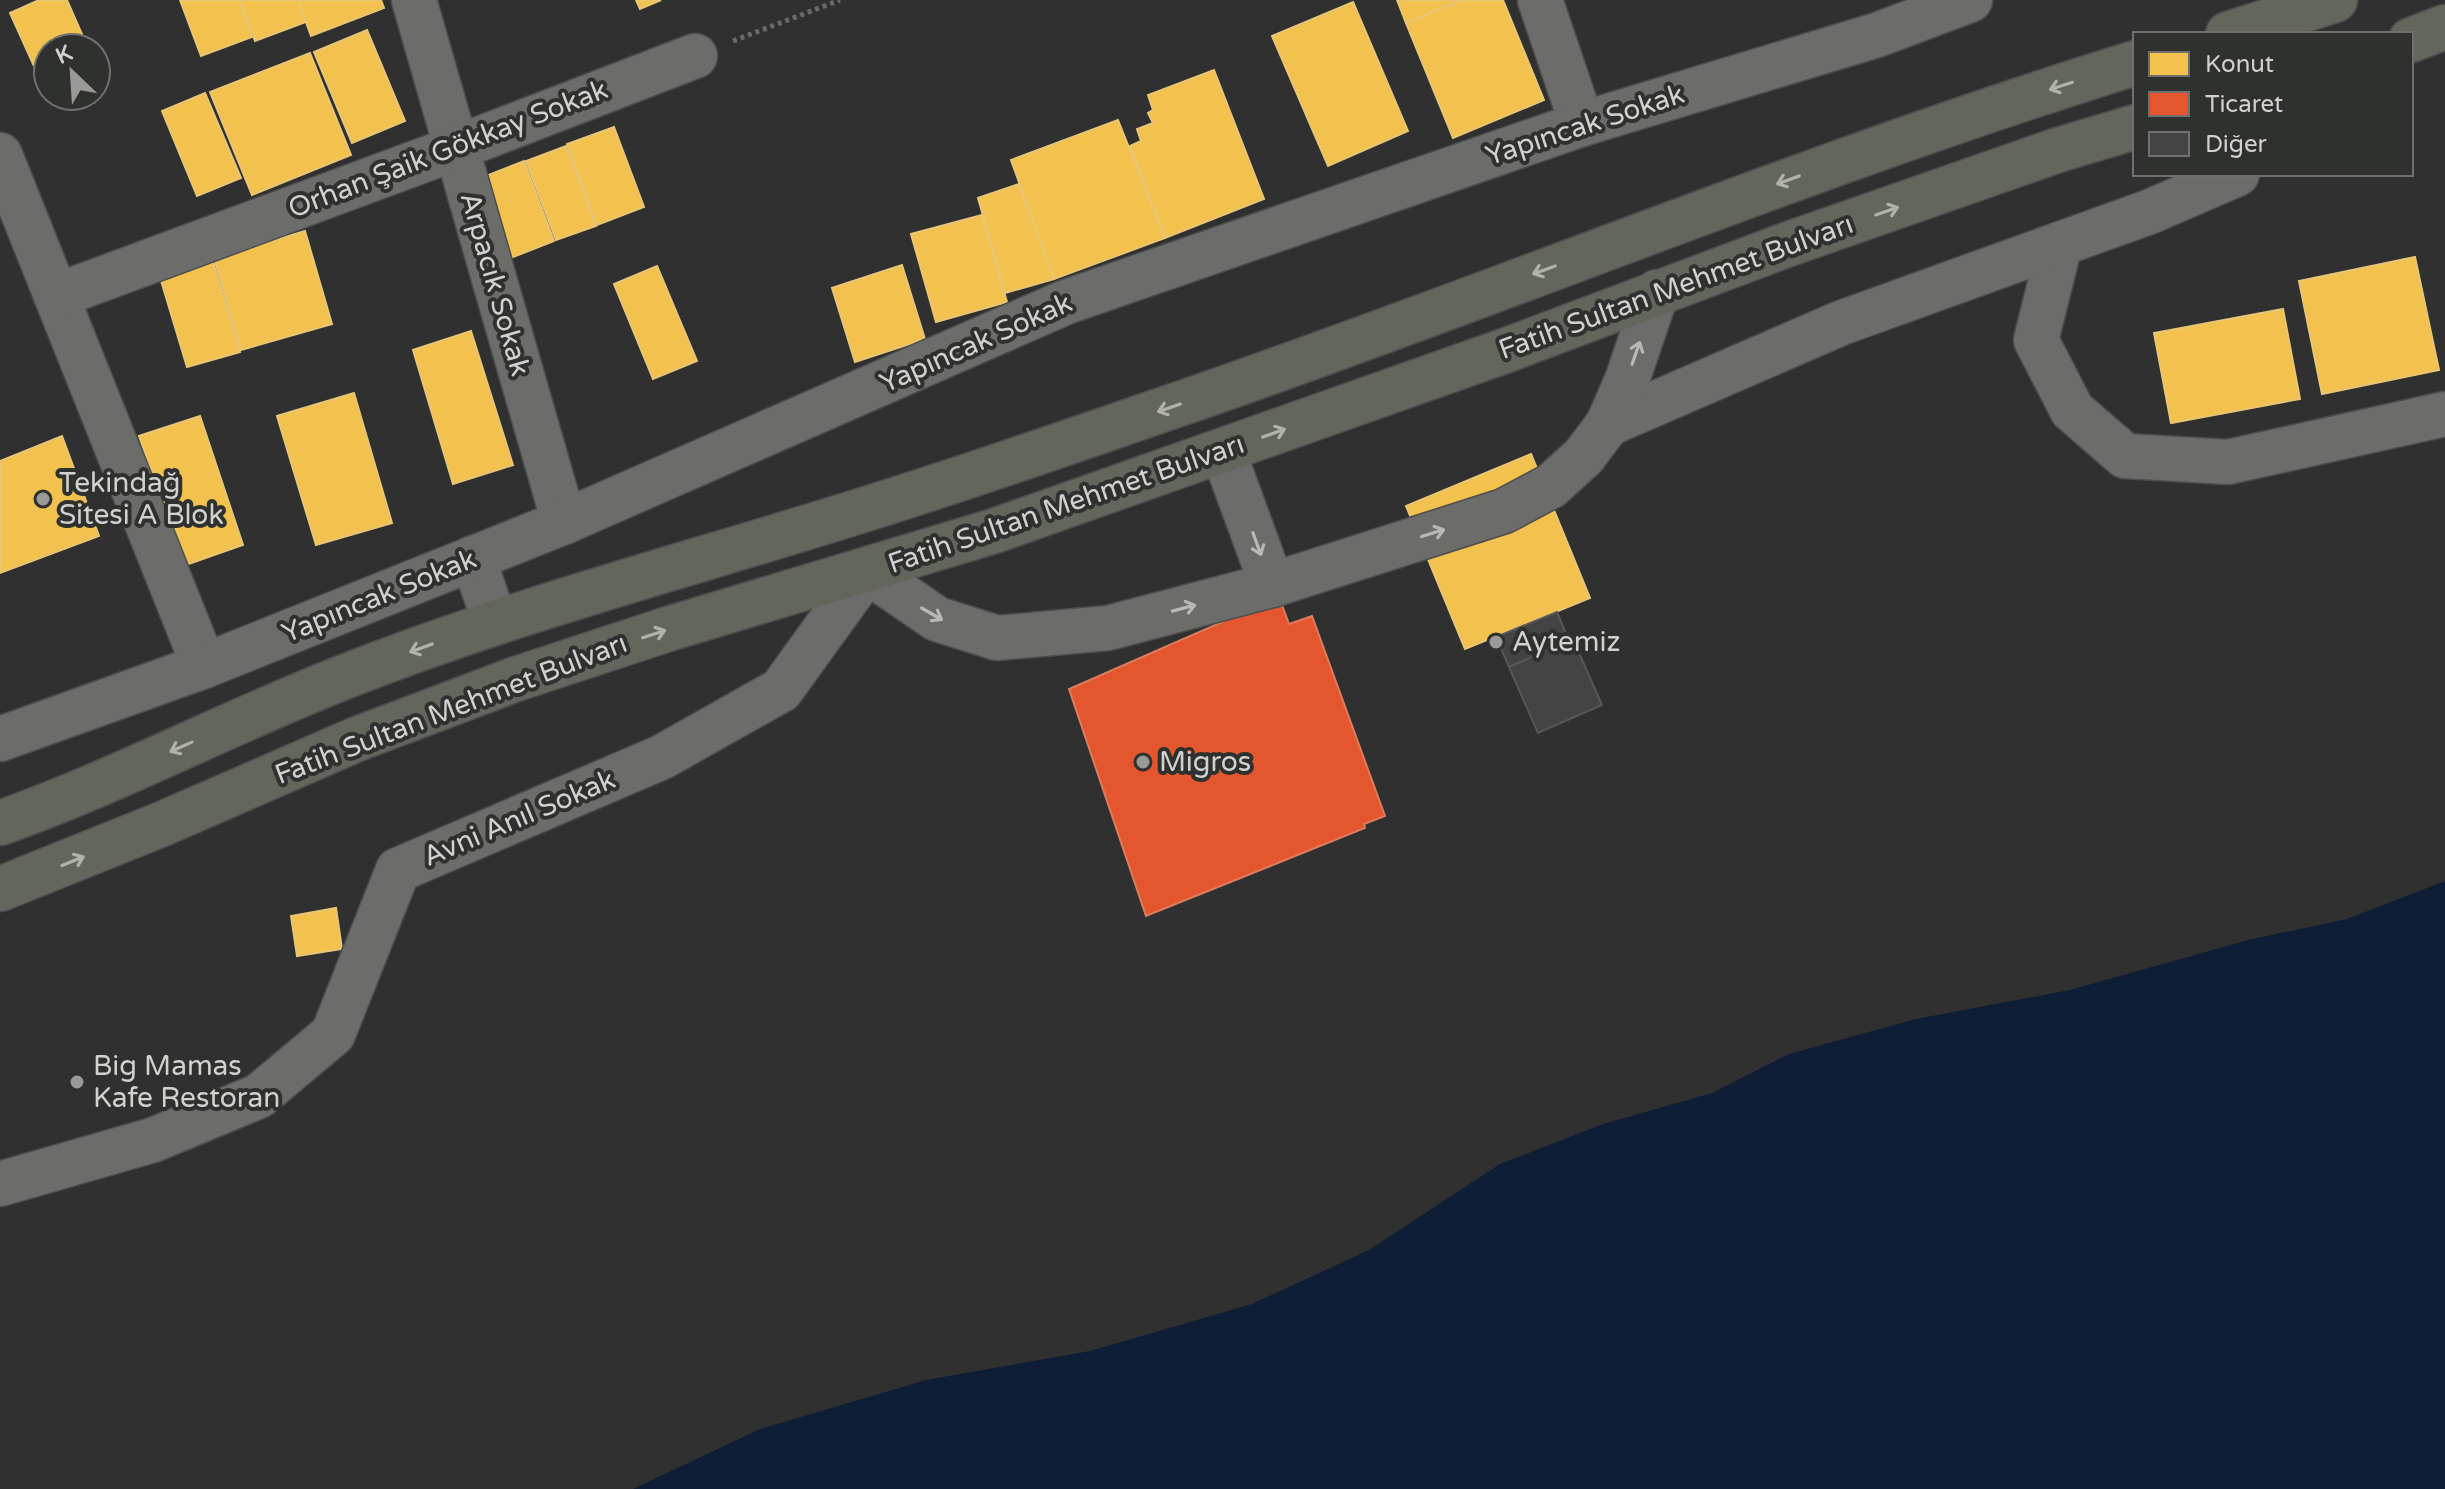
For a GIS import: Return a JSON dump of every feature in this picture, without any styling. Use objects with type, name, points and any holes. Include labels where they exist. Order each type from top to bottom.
[{"type":"main road","points":[[2234,32],[2335,0]]},
{"type":"main road","points":[[2413,39],[2445,27]]},
{"type":"main road","name":"Fatih Sultan Mehmet Bulvarı","points":[[0,823],[54,804],[356,672],[495,622],[909,496],[1136,419],[1864,152],[2133,64]]},
{"type":"main road","name":"Fatih Sultan Mehmet Bulvarı","points":[[0,889],[162,824],[357,739],[516,679],[668,629],[994,531],[1507,350],[1657,292],[2058,150],[2133,128]]},
{"type":"street","name":"Arpacık Sokak","points":[[414,0],[564,522]]},
{"type":"street","points":[[1540,0],[1582,124]]},
{"type":"street","name":"Yapıncak Sokak","points":[[0,739],[204,666],[564,522],[1066,302],[1582,124],[1877,35],[1970,0]]},
{"type":"street","name":"Orhan Şaik Gökkay Sokak","points":[[56,296],[695,56]]},
{"type":"street","points":[[0,155],[204,666]]},
{"type":"street","points":[[1608,424],[1841,323],[2149,212],[2232,176]]},
{"type":"street","points":[[2060,244],[2036,340],[2072,410],[2125,456],[2228,462],[2445,414]]},
{"type":"street","points":[[867,571],[937,619],[997,638],[1108,628],[1272,585],[1504,511],[1551,486],[1584,456],[1608,424],[1627,380],[1657,292]]},
{"type":"street","points":[[1223,451],[1272,585]]},
{"type":"street","points":[[473,558],[495,622]]},
{"type":"street","name":"Avni Anıl Sokak","points":[[0,1184],[153,1140],[259,1096],[333,1034],[398,870],[662,757],[781,690],[867,571]]},
{"type":"path","points":[[695,56],[840,0]]},
{"type":"water","points":[[2445,881],[2445,1489],[633,1489],[760,1429],[926,1380],[1090,1351],[1252,1304],[1369,1250],[1500,1164],[1603,1124],[1712,1093],[1789,1054],[1916,1019],[2070,990],[2248,940],[2347,919]]},
{"type":"building: Konut","points":[[39,0],[67,0],[81,32],[32,32],[32,62],[10,13]]},
{"type":"building: Konut","points":[[180,0],[239,0],[252,37],[201,56]]},
{"type":"building: Konut","points":[[239,0],[298,0],[306,22],[255,41]]},
{"type":"building: Konut","points":[[298,0],[381,0],[384,8],[311,36]]},
{"type":"building: Konut","points":[[636,0],[661,0],[640,9]]},
{"type":"building: Konut","points":[[1397,0],[1462,0],[1406,23]]},
{"type":"building: Konut","points":[[1462,0],[1503,0],[1544,100],[1453,138],[1406,23]]},
{"type":"building: Konut","points":[[1353,2],[1408,131],[1328,166],[1272,36]]},
{"type":"building: Konut","points":[[367,30],[405,121],[352,143],[314,52]]},
{"type":"building: Konut","points":[[310,53],[351,155],[252,195],[210,92]]},
{"type":"building: Konut","points":[[1214,70],[1264,199],[1165,238],[1130,146],[1141,141],[1137,129],[1153,123],[1148,113],[1153,110],[1148,95]]},
{"type":"building: Konut","points":[[205,93],[241,178],[197,196],[162,111]]},
{"type":"building: Konut","points":[[1118,120],[1165,238],[1054,279],[1011,160]]},
{"type":"building: Konut","points":[[614,127],[644,207],[597,225],[567,144]]},
{"type":"building: Konut","points":[[566,146],[596,226],[556,240],[526,161]]},
{"type":"building: Konut","points":[[524,161],[554,241],[503,261],[473,181]]},
{"type":"building: Konut","points":[[1019,184],[1054,279],[1005,293],[978,198]]},
{"type":"building: Konut","points":[[982,215],[1007,302],[936,322],[911,234]]},
{"type":"building: Konut","points":[[305,231],[332,324],[241,350],[214,258]]},
{"type":"building: Konut","points":[[2415,257],[2439,370],[2322,394],[2299,281]]},
{"type":"building: Konut","points":[[212,258],[240,352],[187,367],[159,274]]},
{"type":"building: Konut","points":[[902,265],[925,339],[855,362],[832,288]]},
{"type":"building: Konut","points":[[657,266],[697,361],[653,379],[614,284]]},
{"type":"building: Konut","points":[[2283,309],[2300,399],[2171,423],[2154,333]]},
{"type":"building: Konut","points":[[471,331],[513,465],[453,484],[413,350]]},
{"type":"building: Konut","points":[[354,393],[392,523],[316,545],[277,416]]},
{"type":"building: Konut","points":[[200,416],[243,545],[183,566],[139,436]]},
{"type":"building: Konut","name":"Tekindağ Sitesi A Blok","points":[[62,436],[99,536],[0,573],[0,461]]},
{"type":"building: Konut","points":[[1531,454],[1590,598],[1465,649],[1406,506]]},
{"type":"building: Konut","points":[[336,908],[342,949],[297,956],[291,916]]},
{"type":"building: Ticaret","points":[[1279,597],[1289,624],[1312,616],[1385,816],[1364,824],[1365,828],[1146,916],[1069,689]]},
{"type":"building: Diğer","points":[[1557,612],[1569,641],[1509,667],[1496,637]]},
{"type":"building: Diğer","points":[[1573,639],[1602,705],[1538,733],[1509,667]]},
{"type":"place","name":"Tekindağ Sitesi A Blok","points":[[43,499]]},
{"type":"place","name":"Aytemiz","points":[[1496,642]]},
{"type":"place","name":"Migros","points":[[1143,762]]},
{"type":"place","name":"Big Mamas Kafe Restoran","points":[[77,1082]]}]
